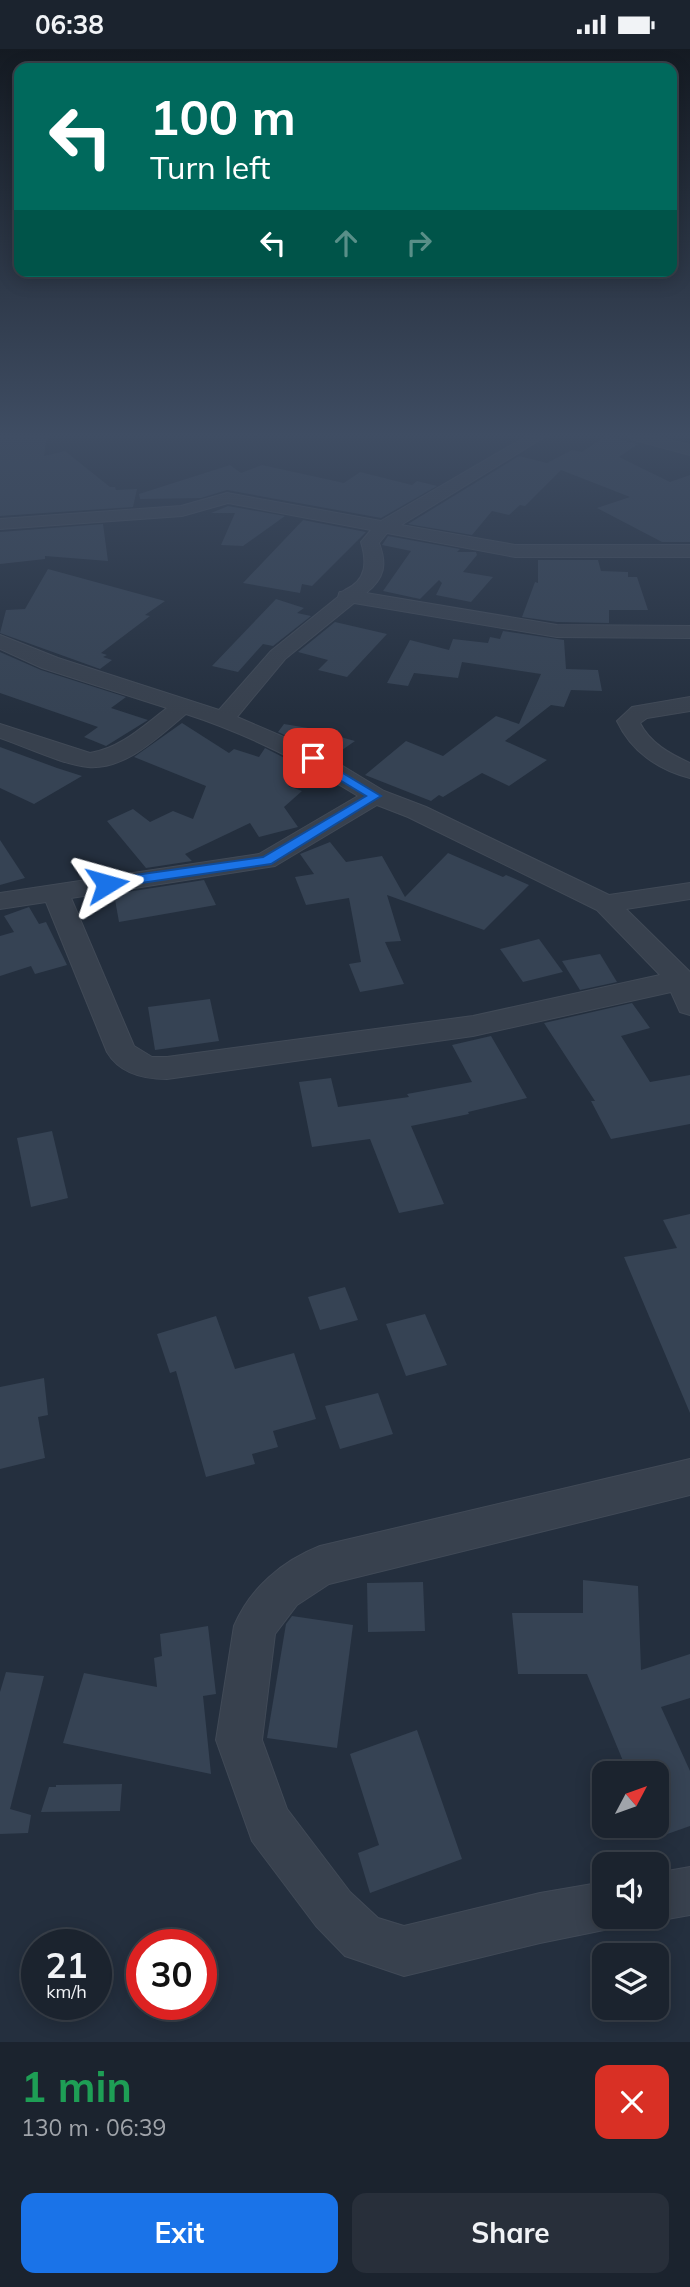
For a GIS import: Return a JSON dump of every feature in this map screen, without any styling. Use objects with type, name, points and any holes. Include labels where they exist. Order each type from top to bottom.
[{"type":"street","points":[[223,719],[278,655],[347,596],[367,583],[376,572],[378,564],[370,542],[381,529]]},
{"type":"street","points":[[388,529],[527,552],[690,551]]},
{"type":"street","points":[[347,596],[475,620],[558,631],[690,632]]},
{"type":"street","points":[[0,641],[50,663],[223,719],[313,758],[375,796],[417,812],[606,904],[686,993]]},
{"type":"street","points":[[690,704],[640,712],[628,721],[632,732],[653,752],[676,767],[690,771]]},
{"type":"street","points":[[0,731],[89,760],[103,759],[121,753],[182,707]]},
{"type":"street","points":[[0,901],[266,861],[375,796]]},
{"type":"street","points":[[54,891],[122,1052],[146,1068],[167,1069],[686,993]]},
{"type":"street","points":[[606,904],[690,891]]},
{"type":"street","points":[[592,1908],[404,1951],[363,1938],[333,1909],[268,1824],[239,1740],[254,1626],[282,1591],[320,1566],[690,1477]]},
{"type":"street","points":[[669,1895],[690,1891]]},
{"type":"building","points":[[104,529],[108,561],[45,556],[45,559],[0,564],[0,532]]},
{"type":"building","points":[[228,529],[267,529],[243,546],[221,545]]},
{"type":"building","points":[[294,529],[350,529],[366,532],[312,586],[302,584],[300,593],[243,583]]},
{"type":"building","points":[[437,529],[477,529],[472,535]]},
{"type":"building","points":[[637,529],[690,529],[690,542],[662,542]]},
{"type":"building","points":[[388,536],[460,549],[457,552],[476,552],[477,555],[463,572],[493,577],[471,602],[436,595],[442,583],[439,580],[420,599],[383,591],[411,551],[382,545]]},
{"type":"building","points":[[538,560],[598,560],[601,571],[628,572],[628,577],[637,577],[648,610],[609,610],[609,623],[557,622],[522,617],[535,582],[538,583]]},
{"type":"building","points":[[48,569],[165,601],[145,615],[150,616],[101,653],[107,655],[103,657],[112,660],[100,669],[0,633],[6,610],[25,609]]},
{"type":"building","points":[[276,599],[304,608],[297,613],[311,616],[273,646],[263,644],[238,672],[212,666]]},
{"type":"building","points":[[335,622],[387,634],[347,677],[318,670],[328,660],[298,652]]},
{"type":"building","points":[[503,631],[564,640],[566,669],[598,670],[602,691],[571,690],[564,707],[551,705],[505,741],[547,760],[509,786],[482,773],[443,797],[439,795],[431,801],[365,775],[406,741],[443,756],[496,716],[519,724],[541,674],[462,662],[458,678],[414,673],[408,686],[387,683],[410,640],[449,650],[453,639],[488,643],[490,637],[500,639]]},
{"type":"building","points":[[0,652],[41,670],[126,697],[111,708],[148,720],[106,746],[84,737],[98,727],[0,693]]},
{"type":"building","points":[[182,723],[229,753],[234,749],[259,757],[265,748],[310,771],[288,786],[302,791],[284,807],[298,827],[259,837],[250,823],[185,854],[192,861],[146,868],[107,821],[133,809],[150,822],[173,811],[193,819],[206,786],[134,757]]},
{"type":"building","points":[[284,724],[355,741],[332,757],[278,732]]},
{"type":"building","points":[[0,747],[82,776],[34,804],[0,788]]},
{"type":"building","points":[[0,840],[25,878],[0,885]]},
{"type":"building","points":[[330,842],[346,862],[382,856],[405,897],[448,853],[503,877],[506,875],[529,885],[484,930],[387,895],[401,941],[385,942],[404,984],[360,992],[349,964],[361,962],[349,898],[306,905],[295,877],[314,874],[300,854]]},
{"type":"building","points":[[204,880],[216,905],[119,922],[114,894]]},
{"type":"building","points":[[29,907],[39,924],[46,922],[67,965],[35,974],[31,966],[0,976],[0,936],[14,932],[4,916]]},
{"type":"building","points":[[539,939],[563,972],[523,982],[500,949]]},
{"type":"building","points":[[600,954],[617,982],[580,990],[562,961]]},
{"type":"building","points":[[210,999],[219,1041],[155,1050],[148,1007]]},
{"type":"building","points":[[632,1003],[650,1028],[621,1036],[650,1082],[690,1075],[690,1124],[611,1139],[591,1101],[595,1101],[544,1023]]},
{"type":"building","points":[[491,1036],[527,1098],[411,1126],[444,1204],[399,1213],[370,1139],[312,1147],[299,1082],[331,1078],[338,1107],[409,1097],[407,1094],[472,1082],[452,1045]]},
{"type":"building","points":[[52,1131],[68,1198],[31,1207],[17,1138]]},
{"type":"building","points":[[690,1214],[690,1413],[624,1257],[677,1248],[663,1220]]},
{"type":"building","points":[[345,1287],[358,1320],[320,1330],[308,1297]]},
{"type":"building","points":[[425,1314],[447,1365],[406,1376],[386,1324]]},
{"type":"building","points":[[216,1316],[235,1369],[294,1353],[316,1419],[273,1431],[278,1447],[252,1454],[255,1464],[206,1477],[176,1371],[170,1373],[157,1334]]},
{"type":"building","points":[[44,1378],[48,1415],[38,1417],[45,1458],[0,1469],[0,1387]]},
{"type":"building","points":[[378,1393],[393,1434],[340,1449],[325,1406]]},
{"type":"building","points":[[583,1580],[638,1586],[641,1670],[690,1654],[690,1698],[661,1707],[690,1771],[690,1826],[669,1833],[669,1761],[623,1761],[587,1674],[518,1674],[512,1613],[583,1613]]},
{"type":"building","points":[[423,1582],[425,1631],[368,1632],[367,1583]]},
{"type":"building","points":[[292,1616],[353,1625],[337,1748],[267,1738],[286,1624]]},
{"type":"building","points":[[208,1626],[216,1694],[203,1696],[211,1774],[63,1743],[84,1673],[157,1687],[154,1658],[162,1656],[160,1634]]},
{"type":"building","points":[[6,1672],[44,1676],[10,1809],[31,1815],[28,1833],[0,1834],[0,1692]]},
{"type":"building","points":[[417,1730],[462,1859],[370,1893],[358,1853],[379,1845],[350,1754]]},
{"type":"building","points":[[122,1784],[120,1811],[41,1812],[49,1787]]},
{"type":"route","points":[[107,884],[266,861],[375,796],[313,758]]}]
